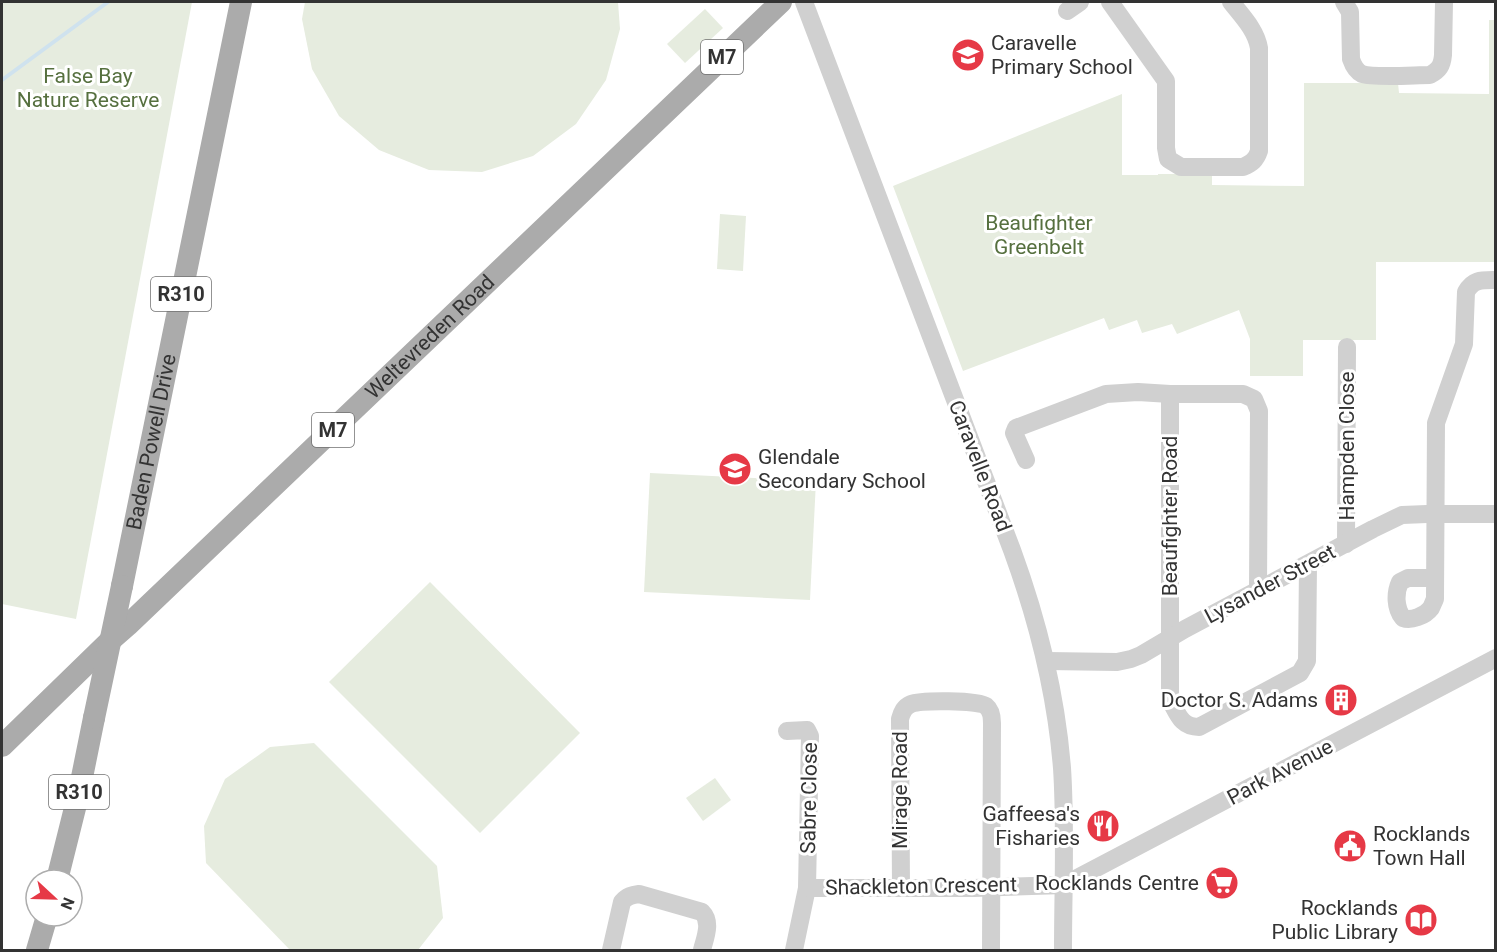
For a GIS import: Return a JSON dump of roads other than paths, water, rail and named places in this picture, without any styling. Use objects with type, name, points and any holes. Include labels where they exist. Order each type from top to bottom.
[{"type":"main road","name":"Baden Powell Drive","points":[[60,868],[79,792],[241,2]]},
{"type":"main road","name":"Weltevreden Road","points":[[2,746],[782,2]]},
{"type":"main road","points":[[37,951],[44,928]]},
{"type":"street","name":"Caravelle Road","points":[[804,2],[1033,609],[1047,661],[1062,770],[1064,803],[1063,951]]},
{"type":"street","points":[[1110,2],[1166,81],[1168,159],[1181,167],[1243,167],[1252,163],[1259,151],[1259,48],[1254,33],[1232,2]]},
{"type":"street","points":[[1344,2],[1350,12],[1351,59],[1356,70],[1362,74],[1372,75],[1430,75],[1438,70],[1442,62],[1444,2]]},
{"type":"street","points":[[1435,578],[1436,423],[1464,344],[1466,292],[1476,281],[1496,280]]},
{"type":"street","name":"Hampden Close","points":[[1346,544],[1347,347]]},
{"type":"street","points":[[1026,460],[1014,429],[1106,394],[1243,393],[1254,399],[1259,411],[1258,590]]},
{"type":"street","name":"Beaufighter Road","points":[[1170,394],[1170,700],[1182,722],[1190,727],[1199,727],[1300,673],[1307,661],[1308,565]]},
{"type":"street","name":"Lysander Street","points":[[1047,661],[1124,661],[1141,655],[1258,590],[1402,515],[1496,514]]},
{"type":"street","name":"Park Avenue","points":[[1064,885],[1496,658]]},
{"type":"street","name":"Mirage Road","points":[[901,888],[901,715],[904,709],[912,704],[974,702],[984,705],[992,716],[992,951]]},
{"type":"street","name":"Sabre Close","points":[[787,731],[806,730],[810,734],[807,888]]},
{"type":"street","name":"Shackleton Crescent","points":[[794,951],[807,888],[1064,885]]},
{"type":"street","points":[[611,951],[622,903],[627,897],[639,894],[702,912],[707,918],[708,925],[702,951]]},
{"type":"waterway","points":[[2,80],[108,2]]},
{"type":"place","name":"Caravelle Primary School","points":[[968,55]]},
{"type":"place","name":"Glendale Secondary School","points":[[735,469]]},
{"type":"place","name":"Doctor S. Adams","points":[[1341,700]]},
{"type":"place","name":"Gaffeesa's Fisharies","points":[[1103,826]]},
{"type":"place","name":"Rocklands Town Hall","points":[[1350,846]]},
{"type":"place","name":"Rocklands Centre","points":[[1222,883]]},
{"type":"place","name":"Rocklands Public Library","points":[[1421,920]]},
{"type":"park label","name":"False Bay Nature Reserve","points":[[88,88]]},
{"type":"park label","name":"Beaufighter Greenbelt","points":[[1039,235]]}]
